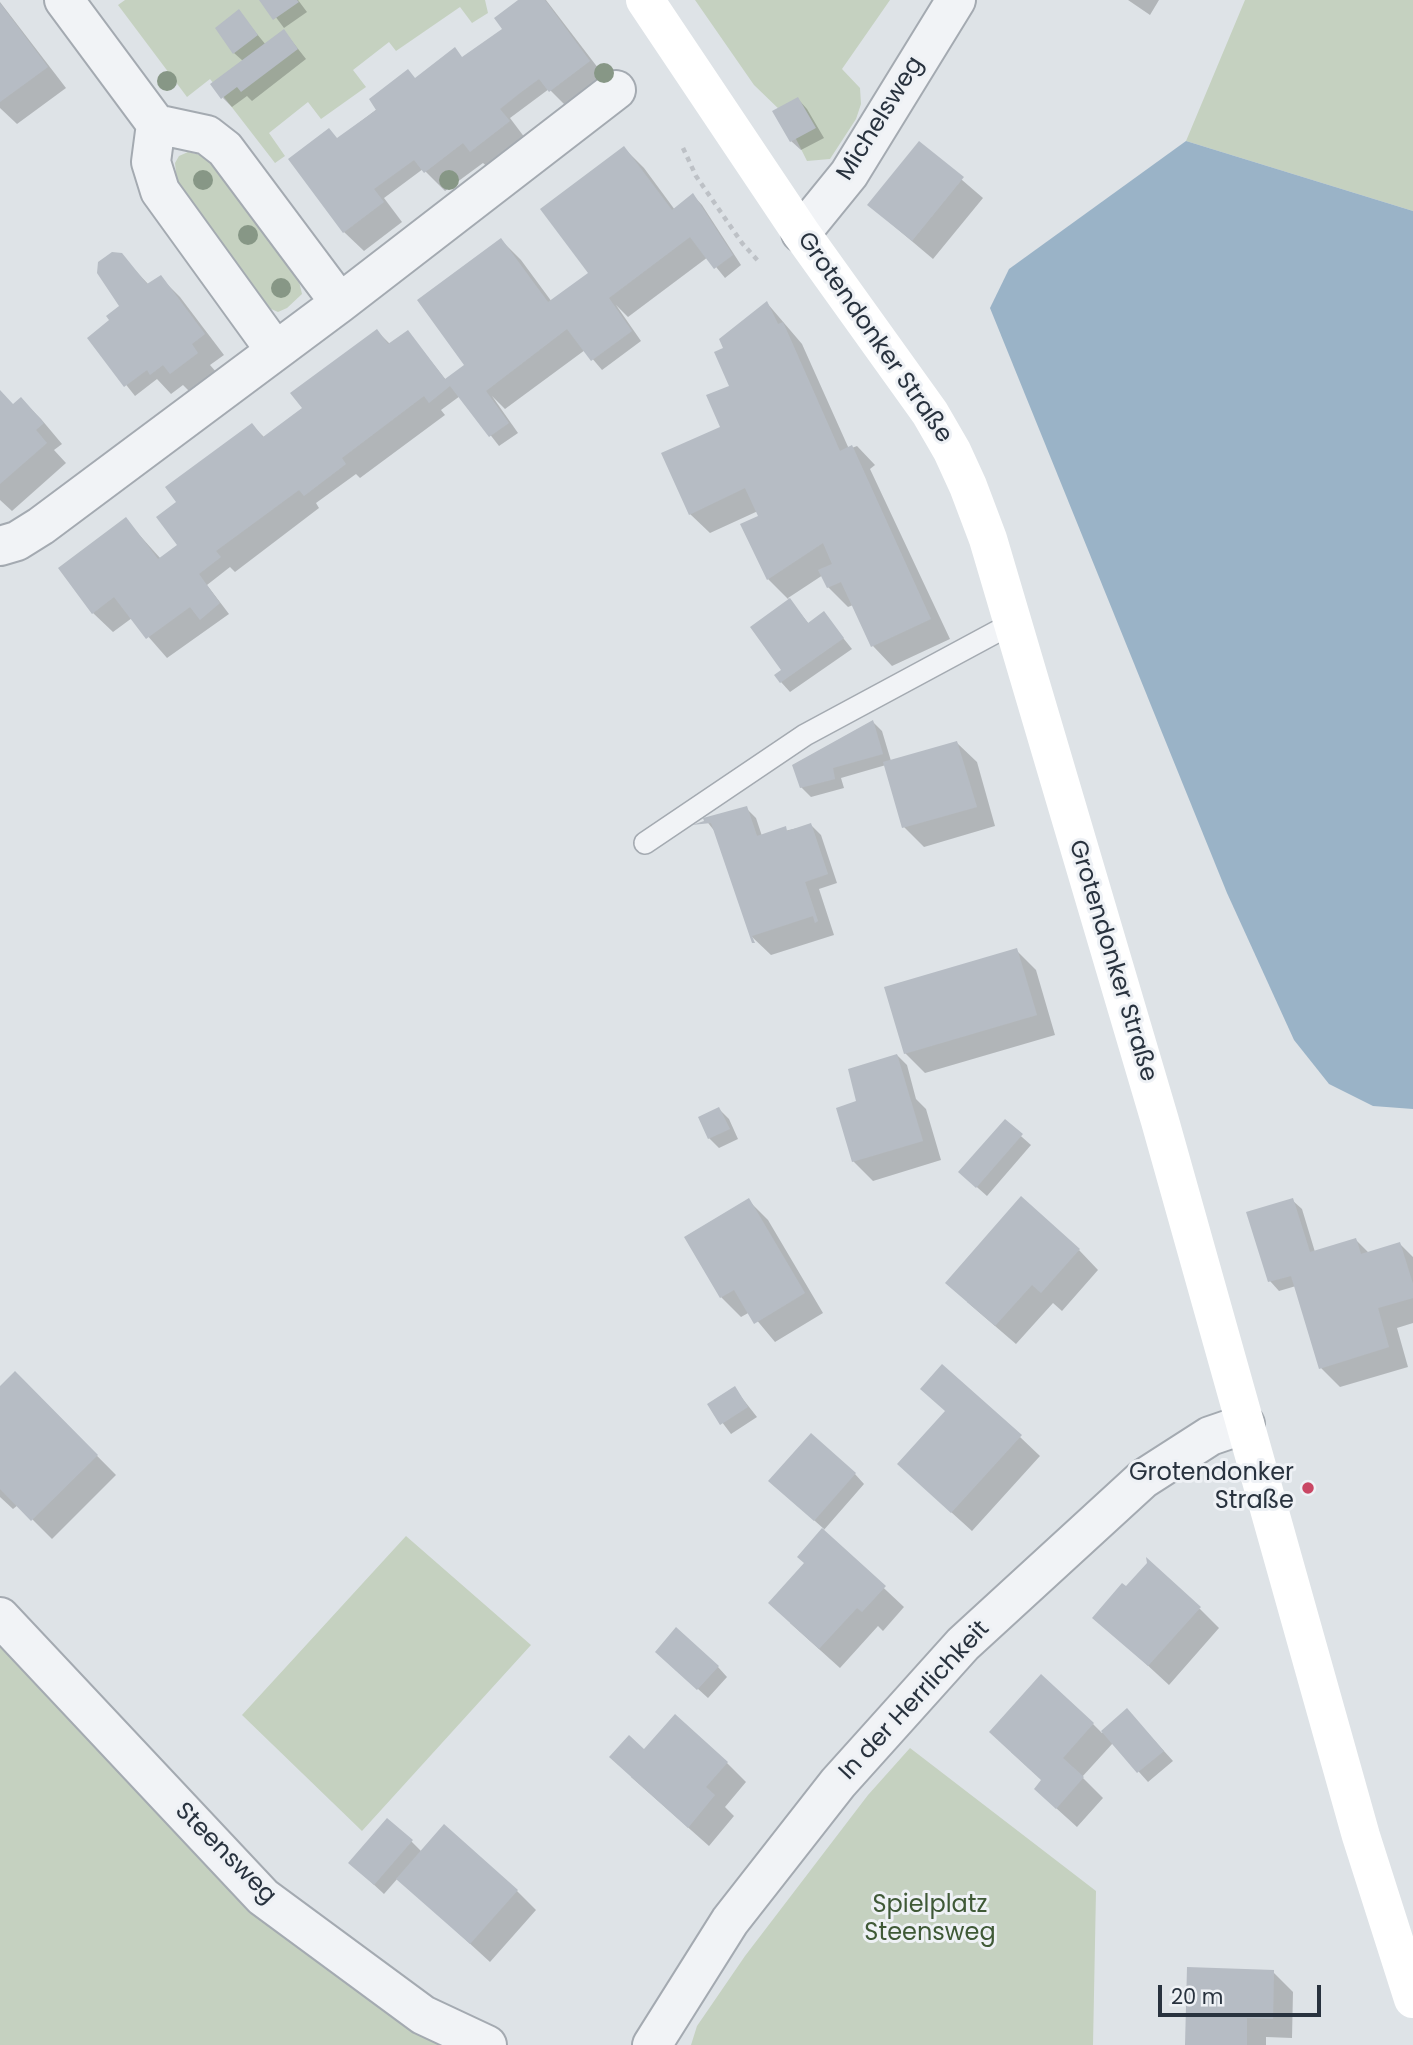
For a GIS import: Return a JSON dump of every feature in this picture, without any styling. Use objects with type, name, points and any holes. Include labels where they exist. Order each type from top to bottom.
[{"type":"main road","name":"Grotendonker Straße","points":[[645,0],[801,233],[930,413],[953,451],[988,539],[1160,1121],[1361,1836],[1413,1999]]},
{"type":"street","points":[[64,0],[156,124],[207,135],[225,149],[340,303]]},
{"type":"street","name":"Michelsweg","points":[[801,233],[849,174],[956,0]]},
{"type":"street","points":[[0,546],[16,541],[41,526],[340,303],[616,90]]},
{"type":"street","points":[[156,124],[151,162],[160,191],[275,350]]},
{"type":"street","name":"In der Herrlichkeit","points":[[652,2045],[730,1921],[838,1783],[963,1644],[1143,1479],[1210,1436],[1245,1424]]},
{"type":"street","name":"Steensweg","points":[[0,1617],[263,1897],[423,2015],[487,2045]]},
{"type":"lane","points":[[645,843],[805,735],[1013,623]]},
{"type":"path","points":[[681,142],[696,176],[742,243],[768,272]]},
{"type":"green space","points":[[125,0],[485,0],[488,13],[472,23],[460,7],[396,51],[389,42],[353,70],[366,87],[321,119],[308,102],[269,133],[285,156],[275,163],[210,79],[187,97],[118,5]]},
{"type":"green space","points":[[695,0],[890,0],[842,69],[860,88],[861,104],[856,119],[830,159],[807,161],[783,113],[754,85]]},
{"type":"green space","points":[[1245,0],[1413,0],[1413,211],[1186,141]]},
{"type":"green space","points":[[188,152],[209,157],[298,277],[302,294],[287,308],[278,312],[264,306],[177,184],[175,163],[179,156]]},
{"type":"green space","points":[[406,1536],[531,1645],[362,1831],[242,1715]]},
{"type":"green space","points":[[0,1617],[263,1897],[487,2045],[0,2045]]},
{"type":"green space","name":"Spielplatz Steensweg","points":[[910,1748],[1096,1891],[1093,2045],[691,2045],[697,2026],[745,1956],[868,1795]]},
{"type":"water","points":[[1186,141],[1413,211],[1413,1109],[1373,1106],[1329,1084],[1294,1040],[1227,893],[990,308],[1009,269]]},
{"type":"building","points":[[259,0],[297,0],[299,2],[273,20]]},
{"type":"building","points":[[518,0],[545,0],[590,61],[549,92],[539,79],[520,93],[500,109],[510,121],[470,152],[463,143],[424,173],[414,160],[374,189],[384,202],[343,233],[288,159],[329,128],[337,138],[376,110],[369,99],[408,69],[415,78],[455,47],[462,57],[502,29],[494,18]]},
{"type":"building","points":[[0,3],[48,67],[0,102]]},
{"type":"building","points":[[239,9],[258,35],[233,54],[215,28]]},
{"type":"building","points":[[284,29],[298,49],[241,92],[237,87],[221,99],[210,84]]},
{"type":"building","points":[[798,97],[816,128],[790,142],[772,111]]},
{"type":"building","points":[[919,141],[964,177],[912,241],[867,205]]},
{"type":"building","points":[[624,146],[672,210],[693,193],[733,255],[714,269],[690,237],[609,298],[632,331],[591,361],[567,329],[486,391],[509,423],[489,437],[450,386],[429,403],[424,396],[342,458],[346,464],[304,496],[299,490],[216,551],[221,557],[199,574],[220,603],[200,620],[190,607],[146,639],[114,597],[92,614],[58,568],[126,517],[158,559],[177,545],[156,517],[176,502],[165,487],[252,423],[263,437],[302,408],[290,393],[377,329],[388,344],[408,330],[445,379],[464,365],[417,300],[501,238],[548,302],[588,273],[540,209]]},
{"type":"building","points":[[112,252],[122,253],[147,284],[161,275],[205,334],[192,344],[198,353],[170,374],[163,365],[150,375],[147,370],[124,387],[87,338],[109,320],[106,316],[119,306],[97,273],[98,262]]},
{"type":"building","points":[[767,301],[778,324],[783,322],[840,451],[852,445],[931,619],[871,647],[841,582],[827,588],[818,570],[832,564],[823,543],[767,580],[740,524],[758,516],[745,488],[689,515],[661,453],[720,427],[706,395],[729,386],[714,352],[723,348],[719,339]]},
{"type":"building","points":[[0,390],[13,404],[21,397],[44,423],[36,430],[47,443],[0,484]]},
{"type":"building","points":[[790,598],[808,623],[824,611],[844,638],[780,683],[774,675],[781,670],[750,627]]},
{"type":"building","points":[[873,720],[883,754],[833,768],[835,779],[800,788],[792,765]]},
{"type":"building","points":[[957,741],[977,807],[902,828],[883,762]]},
{"type":"building","points":[[747,806],[757,836],[786,826],[787,831],[811,823],[828,874],[805,882],[818,921],[815,923],[813,916],[752,936],[755,943],[752,943],[711,823],[692,825],[704,821],[703,818]]},
{"type":"building","points":[[1017,948],[1037,1015],[904,1054],[884,987]]},
{"type":"building","points":[[897,1054],[923,1141],[852,1162],[836,1108],[856,1101],[848,1069]]},
{"type":"building","points":[[719,1107],[730,1129],[708,1139],[698,1117]]},
{"type":"building","points":[[1005,1119],[1023,1134],[976,1188],[958,1172]]},
{"type":"building","points":[[1021,1196],[1080,1249],[1041,1293],[1032,1285],[995,1326],[945,1283]]},
{"type":"building","points":[[749,1198],[805,1293],[754,1324],[734,1290],[720,1298],[684,1237]]},
{"type":"building","points":[[1293,1198],[1310,1252],[1356,1238],[1361,1254],[1400,1242],[1413,1284],[1413,1298],[1378,1308],[1389,1347],[1319,1369],[1291,1276],[1268,1282],[1246,1212]]},
{"type":"building","points":[[942,1364],[1022,1435],[951,1513],[897,1464],[945,1411],[920,1389]]},
{"type":"building","points":[[15,1371],[98,1455],[31,1521],[0,1489],[0,1386]]},
{"type":"building","points":[[735,1386],[748,1407],[720,1425],[707,1404]]},
{"type":"building","points":[[811,1433],[856,1473],[814,1521],[768,1481]]},
{"type":"building","points":[[822,1528],[886,1586],[862,1612],[857,1608],[819,1649],[768,1603],[804,1563],[797,1557]]},
{"type":"building","points":[[1146,1557],[1201,1607],[1148,1666],[1092,1618],[1122,1583],[1126,1586],[1147,1563]]},
{"type":"building","points":[[676,1627],[719,1666],[697,1690],[655,1652]]},
{"type":"building","points":[[1041,1674],[1094,1723],[1063,1758],[1084,1777],[1056,1809],[1034,1789],[1041,1780],[989,1732]]},
{"type":"building","points":[[1127,1708],[1164,1751],[1137,1773],[1101,1731]]},
{"type":"building","points":[[675,1714],[728,1762],[706,1787],[715,1795],[688,1828],[609,1757],[629,1735],[644,1749]]},
{"type":"building","points":[[387,1818],[413,1840],[374,1885],[348,1863]]},
{"type":"building","points":[[444,1824],[518,1890],[470,1944],[396,1879]]},
{"type":"building","points":[[1187,1967],[1274,1970],[1273,2019],[1247,2018],[1247,2045],[1185,2045]]},
{"type":"place","name":"Grotendonker Straße","points":[[1308,1488]]}]
